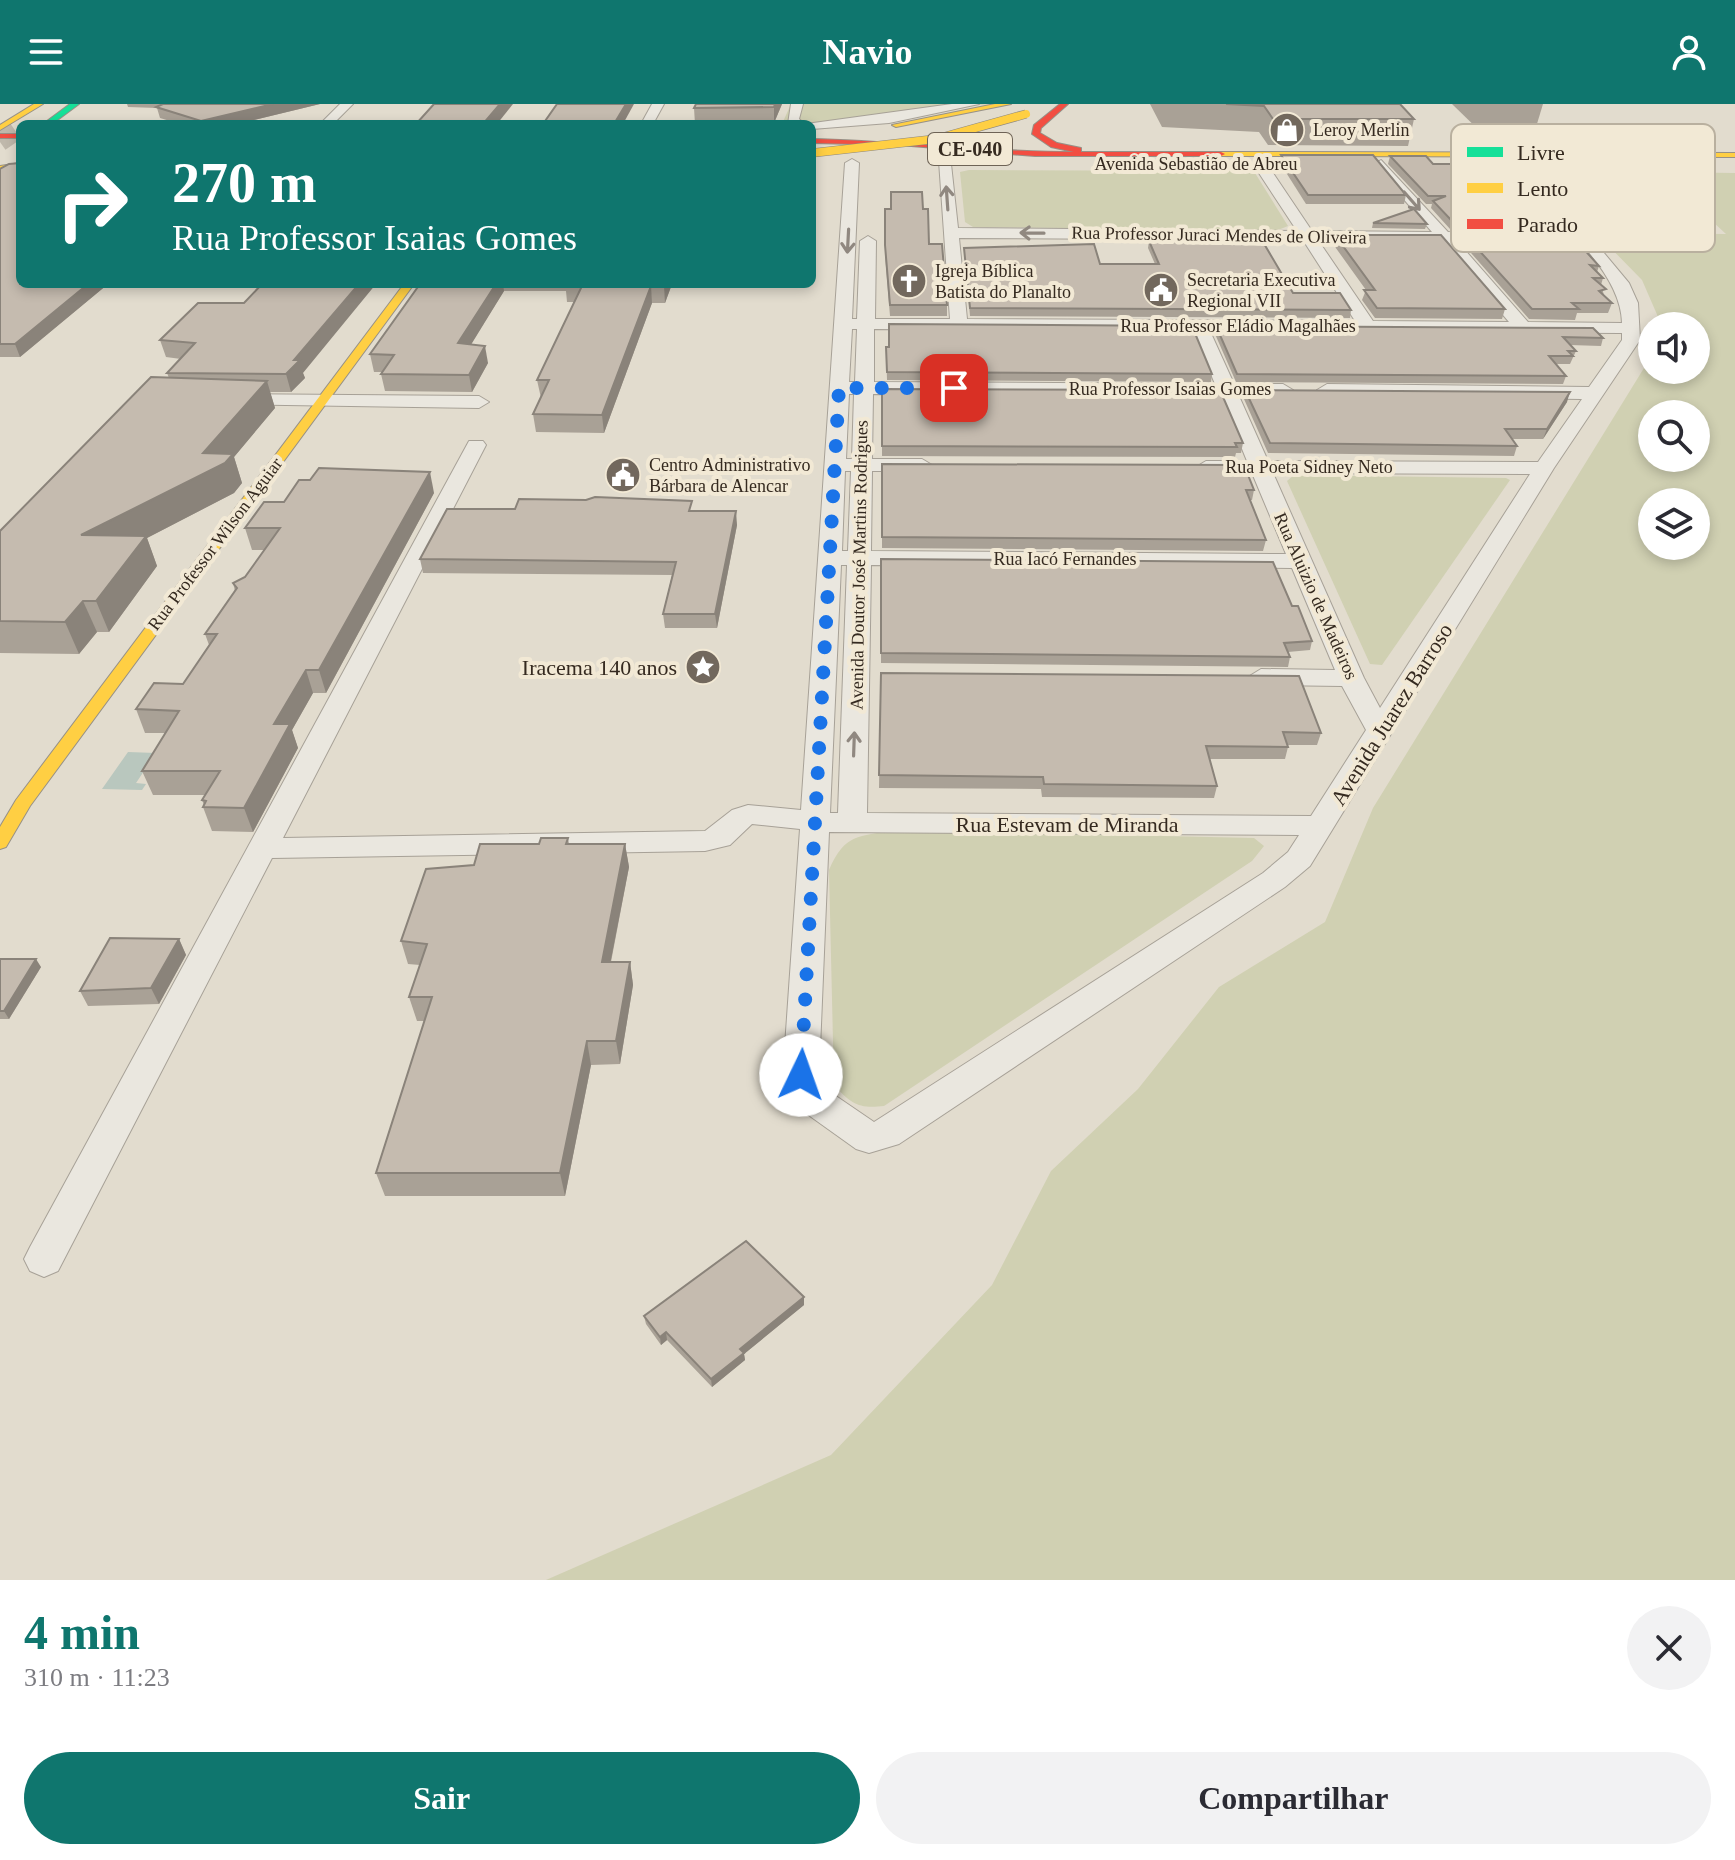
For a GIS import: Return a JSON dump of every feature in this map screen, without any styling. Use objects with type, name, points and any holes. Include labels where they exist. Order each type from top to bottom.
[{"type":"main road","points":[[40,115],[56,104]]},
{"type":"main road","points":[[40,115],[75,104]]},
{"type":"main road","points":[[816,133],[924,122],[1007,104]]},
{"type":"main road","points":[[816,153],[936,139],[1026,114],[1049,104]]},
{"type":"main road","points":[[1064,104],[1037,127],[1036,134],[1065,148],[1129,153]]},
{"type":"main road","name":"CE-040","points":[[816,141],[899,143],[1019,153],[1129,153]]},
{"type":"main road","name":"Avenida Sebastião de Abreu","points":[[1129,153],[1288,159],[1451,159]]},
{"type":"main road","name":"Avenida Sebastião de Abreu","points":[[944,164],[1260,164],[1288,159]]},
{"type":"main road","name":"Avenida Sebastião de Abreu","points":[[1380,160],[1451,163]]},
{"type":"main road","points":[[816,163],[870,164]]},
{"type":"main road","name":"CE-040","points":[[915,164],[944,164]]},
{"type":"main road","name":"Rua Professor Wilson Aguiar","points":[[22,804],[406,288]]},
{"type":"main road","points":[[0,825],[22,804]]},
{"type":"main road","points":[[0,843],[22,804]]},
{"type":"street","points":[[330,120],[347,104]]},
{"type":"street","points":[[816,124],[963,105]]},
{"type":"street","points":[[1380,160],[1451,245]]},
{"type":"street","name":"Avenida Doutor José Martins Rodrigues","points":[[870,164],[854,324],[839,388],[801,1075],[820,1104],[864,1137],[875,1138],[886,1133]]},
{"type":"street","points":[[944,164],[959,324]]},
{"type":"street","points":[[1260,164],[1367,326]]},
{"type":"street","name":"Rua Professor Juraci Mendes de Oliveira","points":[[950,233],[1451,237]]},
{"type":"street","points":[[1457,252],[1523,327]]},
{"type":"street","points":[[1595,252],[1623,287],[1630,303],[1633,328]]},
{"type":"street","name":"Avenida Doutor José Martins Rodrigues","points":[[852,822],[863,388],[854,324]]},
{"type":"street","name":"Rua Professor Eládio Magalhães","points":[[854,324],[1633,328]]},
{"type":"street","name":"Rua Aluizio de Madeiros","points":[[1199,325],[1351,678],[1381,733]]},
{"type":"street","name":"Avenida Juarez Barroso","points":[[886,1133],[1274,880],[1299,859],[1381,733],[1544,468],[1623,355],[1633,328]]},
{"type":"street","name":"Rua Professor Isaias Gomes","points":[[839,388],[1597,393]]},
{"type":"street","points":[[216,400],[479,402]]},
{"type":"street","points":[[44,1259],[476,445]]},
{"type":"street","points":[[835,465],[938,465]]},
{"type":"street","name":"Rua Poeta Sidney Neto","points":[[1184,467],[1544,468]]},
{"type":"street","name":"Rua Iacó Fernandes","points":[[829,557],[1300,561]]},
{"type":"street","points":[[822,674],[888,674]]},
{"type":"street","points":[[1239,677],[1351,678]]},
{"type":"street","name":"Rua Estevam de Miranda","points":[[261,848],[705,841],[724,837],[742,818],[752,814],[814,822],[1321,826]]},
{"type":"green space","points":[[791,104],[989,104],[816,124],[816,120],[784,120]]},
{"type":"green space","points":[[1247,171],[1255,173],[1288,226],[1278,230],[973,227],[965,222],[960,172]]},
{"type":"green space","points":[[1715,173],[1735,173],[1735,1580],[546,1580],[831,1455],[992,1285],[1051,1171],[1138,1089],[1219,987],[1325,922],[1373,808],[1638,378],[1638,384],[1710,384],[1710,312],[1656,312],[1642,280],[1615,252],[1715,252],[1715,234],[1726,234],[1715,224]]},
{"type":"green space","points":[[1294,475],[1510,480],[1382,665],[1370,664],[1287,481]]},
{"type":"green space","points":[[895,830],[1254,838],[1264,846],[1252,861],[884,1106],[868,1107],[851,1101],[834,1085],[829,870],[847,843],[862,836]]},
{"type":"shaded area","points":[[128,752],[156,753],[136,783],[146,784],[142,790],[102,789]]},
{"type":"building","points":[[163,104],[273,104],[205,120],[156,107]]},
{"type":"building","points":[[434,104],[500,104],[486,120],[420,120]]},
{"type":"building","points":[[557,104],[626,104],[616,120],[546,120]]},
{"type":"building","points":[[696,104],[775,104],[774,107],[694,108]]},
{"type":"building","points":[[1226,104],[1400,104],[1414,119],[1273,119],[1264,106]]},
{"type":"building","points":[[1281,155],[1373,155],[1406,195],[1308,195]]},
{"type":"building","points":[[1390,156],[1426,156],[1433,164],[1451,164],[1451,220],[1433,201],[1446,196],[1428,196]]},
{"type":"building","points":[[16,163],[16,288],[83,288],[15,344],[0,344],[0,169]]},
{"type":"building","points":[[891,192],[922,192],[923,209],[928,209],[929,244],[942,244],[947,305],[890,305],[885,209],[891,209]]},
{"type":"building","points":[[1414,209],[1427,224],[1373,223]]},
{"type":"building","points":[[1335,235],[1441,235],[1451,247],[1451,252],[1456,252],[1505,309],[1377,308],[1364,290],[1375,290]]},
{"type":"building","points":[[1149,241],[1263,242],[1293,293],[1340,293],[1351,310],[970,308],[964,248],[1094,244],[1100,264],[1159,264]]},
{"type":"building","points":[[1480,252],[1586,252],[1599,266],[1590,265],[1603,278],[1593,278],[1606,289],[1599,291],[1612,303],[1572,303],[1579,309],[1532,309]]},
{"type":"building","points":[[258,288],[356,288],[294,360],[300,360],[286,374],[167,373],[195,343],[160,340],[198,303],[244,303]]},
{"type":"building","points":[[417,288],[493,288],[458,343],[485,346],[469,375],[381,374],[394,355],[370,354]]},
{"type":"building","points":[[581,288],[650,288],[602,415],[533,414],[549,380],[537,380]]},
{"type":"building","points":[[889,324],[1192,326],[1212,374],[887,372]]},
{"type":"building","points":[[1216,326],[1593,328],[1603,338],[1563,337],[1576,351],[1568,351],[1573,356],[1549,356],[1566,376],[1237,374]]},
{"type":"building","points":[[151,377],[267,381],[203,453],[233,454],[225,463],[81,535],[146,536],[96,601],[83,601],[65,622],[0,621],[0,531]]},
{"type":"building","points":[[882,389],[1220,390],[1243,443],[1235,443],[1237,447],[882,446]]},
{"type":"building","points":[[1245,390],[1570,392],[1547,429],[1505,429],[1517,446],[1270,443]]},
{"type":"building","points":[[882,464],[1244,465],[1254,490],[1246,490],[1266,540],[882,537]]},
{"type":"building","points":[[319,468],[430,472],[319,670],[306,670],[274,724],[290,724],[244,808],[203,807],[206,801],[202,800],[220,771],[142,771],[179,711],[136,709],[154,683],[183,684],[217,634],[205,634],[237,588],[233,583],[245,577],[280,528],[245,528],[264,502],[284,502],[299,480],[310,480]]},
{"type":"building","points":[[595,497],[692,501],[689,511],[736,511],[715,614],[663,614],[676,562],[420,559],[447,509],[515,509],[519,499],[586,500]]},
{"type":"building","points":[[881,559],[1273,562],[1292,606],[1298,606],[1312,641],[1284,643],[1290,657],[881,653]]},
{"type":"building","points":[[881,673],[1299,676],[1321,733],[1283,732],[1288,747],[1206,746],[1217,786],[1044,784],[1043,777],[879,775]]},
{"type":"building","points":[[541,838],[568,838],[566,844],[625,844],[602,962],[630,962],[616,1041],[587,1041],[560,1173],[376,1173],[432,997],[409,997],[427,944],[401,941],[426,869],[474,865],[480,844],[539,844]]},
{"type":"building","points":[[110,938],[179,939],[151,988],[80,991]]},
{"type":"building","points":[[0,959],[36,959],[4,1011],[0,1011]]},
{"type":"building","points":[[746,1241],[804,1297],[740,1349],[744,1353],[711,1379],[666,1332],[660,1337],[644,1316]]},
{"type":"tunnel","points":[[0,142],[16,131]]},
{"type":"traffic: fast","points":[[53,120],[75,104]]},
{"type":"traffic: slow","points":[[0,128],[39,104]]},
{"type":"traffic: slow","points":[[896,125],[1007,104]]},
{"type":"traffic: slow","points":[[816,153],[936,139],[1026,114]]},
{"type":"traffic: slow","points":[[1221,154],[1451,154]]},
{"type":"traffic: slow","points":[[1715,155],[1735,155]]},
{"type":"traffic: slow","points":[[0,168],[16,166]]},
{"type":"traffic: slow","points":[[0,843],[22,804],[406,288]]},
{"type":"traffic: jam","points":[[1064,104],[1037,127],[1036,134],[1054,145],[1078,150]]},
{"type":"traffic: jam","points":[[0,136],[16,136]]},
{"type":"traffic: jam","points":[[816,141],[899,143],[1035,154],[1221,154]]},
{"type":"place","name":"Leroy Merlin","points":[[1287,130]]},
{"type":"place","name":"Igreja Bíblica Batista do Planalto","points":[[909,281]]},
{"type":"place","name":"Secretaria Executiva Regional VII","points":[[1161,290]]},
{"type":"place","name":"Centro Administrativo Bárbara de Alencar","points":[[623,475]]},
{"type":"place","name":"Iracema 140 anos","points":[[703,667]]},
{"type":"route","points":[[801,1075],[839,388],[954,388]]}]
